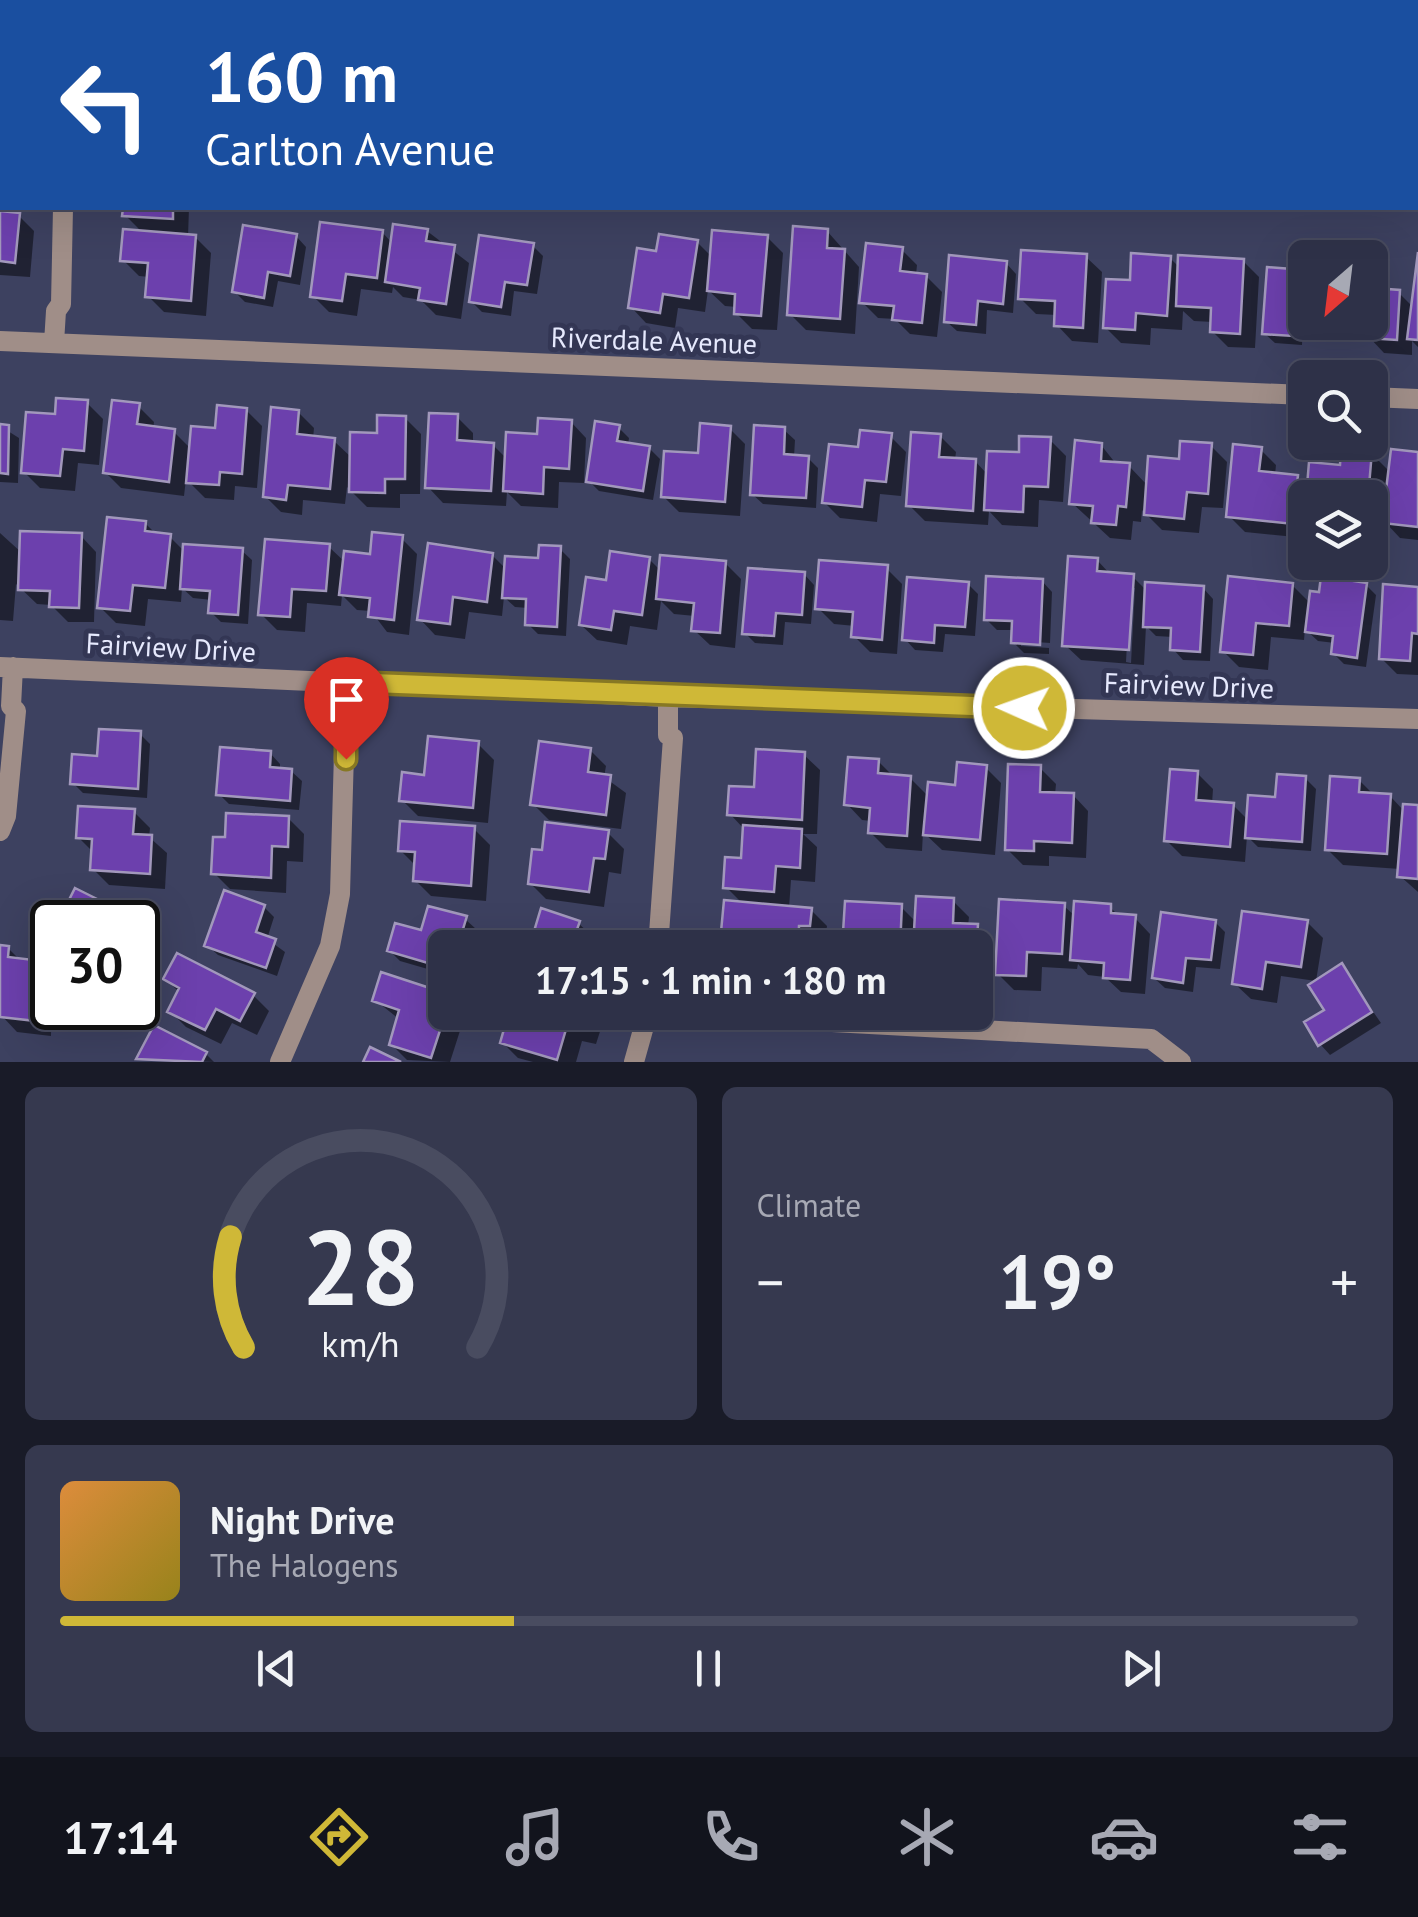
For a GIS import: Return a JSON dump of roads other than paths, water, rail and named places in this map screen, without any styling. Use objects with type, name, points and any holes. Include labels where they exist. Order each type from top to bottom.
[{"type":"street","points":[[54,343],[56,310],[61,304],[63,210]]},
{"type":"street","name":"Riverdale Avenue","points":[[0,341],[1288,394]]},
{"type":"street","points":[[1388,399],[1418,400]]},
{"type":"street","points":[[0,831],[6,816],[16,711],[11,706],[6,667]]},
{"type":"street","name":"Fairview Drive","points":[[6,667],[668,697],[1418,719]]},
{"type":"street","points":[[280,1062],[330,946],[337,912],[346,682]]},
{"type":"street","points":[[659,930],[673,738],[668,735],[668,697]]},
{"type":"street","points":[[634,1062],[644,1030]]},
{"type":"street","points":[[975,1030],[1151,1039],[1181,1062]]}]
